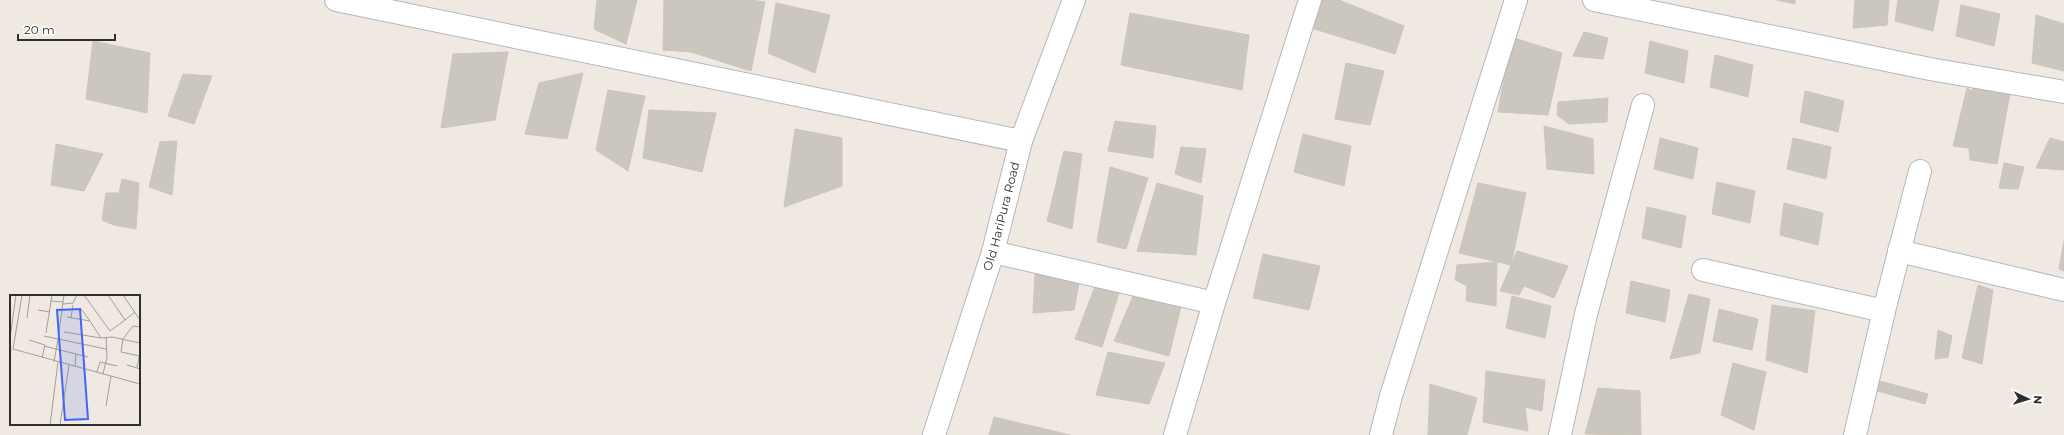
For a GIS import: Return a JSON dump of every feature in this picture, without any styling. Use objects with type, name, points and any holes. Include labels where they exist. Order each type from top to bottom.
[{"type":"street","points":[[336,0],[1021,141]]},
{"type":"street","name":"Old HariPura Road","points":[[934,435],[993,252],[1021,141],[1074,0]]},
{"type":"street","points":[[1175,435],[1214,303],[1310,0]]},
{"type":"street","points":[[1381,435],[1391,396],[1516,0]]},
{"type":"street","points":[[1594,0],[1930,69],[2064,92]]},
{"type":"street","points":[[1560,435],[1586,314],[1643,105]]},
{"type":"street","points":[[1855,435],[1884,311],[1920,171]]},
{"type":"street","points":[[1899,251],[2064,290]]},
{"type":"street","points":[[993,252],[1214,303]]},
{"type":"street","points":[[1703,270],[1884,311]]},
{"type":"building","points":[[597,0],[637,0],[626,44],[594,29]]},
{"type":"building","points":[[664,0],[708,0],[691,52],[663,50]]},
{"type":"building","points":[[708,0],[751,0],[765,2],[751,71],[691,52]]},
{"type":"building","points":[[1312,0],[1339,0],[1404,26],[1395,54],[1305,26]]},
{"type":"building","points":[[1777,0],[1795,0],[1795,4]]},
{"type":"building","points":[[1855,0],[1889,0],[1887,25],[1853,28]]},
{"type":"building","points":[[1898,0],[1939,0],[1933,31],[1895,21]]},
{"type":"building","points":[[776,3],[830,15],[815,73],[768,53]]},
{"type":"building","points":[[1961,5],[2000,14],[1994,46],[1956,36]]},
{"type":"building","points":[[1130,13],[1249,35],[1242,90],[1121,65]]},
{"type":"building","points":[[2036,15],[2064,24],[2064,71],[2032,63]]},
{"type":"building","points":[[1584,32],[1608,38],[1603,59],[1573,56]]},
{"type":"building","points":[[1511,37],[1562,53],[1548,115],[1498,112]]},
{"type":"building","points":[[93,41],[150,53],[147,113],[86,99]]},
{"type":"building","points":[[1650,41],[1688,51],[1684,83],[1645,73]]},
{"type":"building","points":[[508,52],[495,120],[441,128],[453,54]]},
{"type":"building","points":[[1715,55],[1753,65],[1748,97],[1710,87]]},
{"type":"building","points":[[1346,63],[1384,71],[1370,125],[1335,119]]},
{"type":"building","points":[[583,73],[567,139],[525,134],[539,83]]},
{"type":"building","points":[[183,74],[212,76],[194,124],[168,116]]},
{"type":"building","points":[[1977,78],[2011,88],[1997,164],[1970,160],[1969,148],[1953,146],[1967,88],[1972,91]]},
{"type":"building","points":[[608,90],[645,96],[628,171],[596,150]]},
{"type":"building","points":[[1805,91],[1844,101],[1838,132],[1800,122]]},
{"type":"building","points":[[1608,98],[1607,122],[1569,124],[1557,115],[1558,102]]},
{"type":"building","points":[[649,110],[716,113],[702,172],[643,158]]},
{"type":"building","points":[[1115,121],[1156,126],[1153,158],[1108,151]]},
{"type":"building","points":[[1544,126],[1593,139],[1594,174],[1547,169]]},
{"type":"building","points":[[795,129],[842,138],[842,186],[784,207]]},
{"type":"building","points":[[1303,134],[1351,146],[1344,186],[1294,172]]},
{"type":"building","points":[[1660,138],[1698,148],[1693,179],[1654,169]]},
{"type":"building","points":[[1793,138],[1831,147],[1826,179],[1787,169]]},
{"type":"building","points":[[2050,138],[2064,142],[2064,170],[2036,168]]},
{"type":"building","points":[[177,141],[172,195],[149,187],[160,142]]},
{"type":"building","points":[[56,144],[103,154],[84,191],[51,185]]},
{"type":"building","points":[[1181,147],[1206,149],[1201,183],[1175,174]]},
{"type":"building","points":[[1064,151],[1082,154],[1072,229],[1047,221]]},
{"type":"building","points":[[2004,163],[2024,167],[2018,189],[1999,188]]},
{"type":"building","points":[[1110,167],[1148,178],[1126,249],[1097,242]]},
{"type":"building","points":[[122,179],[139,183],[136,229],[114,225],[102,220],[106,193],[119,193]]},
{"type":"building","points":[[1717,182],[1755,191],[1750,223],[1712,214]]},
{"type":"building","points":[[1157,183],[1203,196],[1196,255],[1137,251]]},
{"type":"building","points":[[1478,183],[1526,193],[1511,265],[1459,253]]},
{"type":"building","points":[[1784,203],[1823,213],[1818,245],[1780,235]]},
{"type":"building","points":[[1647,207],[1686,216],[1681,248],[1642,238]]},
{"type":"building","points":[[2064,241],[2064,271],[2059,269]]},
{"type":"building","points":[[1517,251],[1568,266],[1554,298],[1524,286],[1519,295],[1500,291]]},
{"type":"building","points":[[1263,254],[1320,266],[1309,310],[1253,298]]},
{"type":"building","points":[[1497,262],[1496,306],[1466,301],[1467,286],[1455,280],[1457,265]]},
{"type":"building","points":[[1035,274],[1079,283],[1074,310],[1033,313]]},
{"type":"building","points":[[1631,281],[1670,290],[1665,322],[1626,313]]},
{"type":"building","points":[[1096,284],[1119,293],[1102,347],[1075,339]]},
{"type":"building","points":[[1978,285],[1993,290],[1982,364],[1962,358]]},
{"type":"building","points":[[1134,294],[1181,307],[1169,356],[1114,341]]},
{"type":"building","points":[[1689,294],[1710,299],[1700,353],[1670,359]]},
{"type":"building","points":[[1512,296],[1551,306],[1545,338],[1506,328]]},
{"type":"building","points":[[1772,305],[1815,311],[1807,373],[1766,360]]},
{"type":"building","points":[[1719,309],[1758,319],[1752,350],[1713,341]]},
{"type":"building","points":[[1938,330],[1952,336],[1948,357],[1935,359]]},
{"type":"building","points":[[1108,352],[1165,363],[1149,404],[1096,395]]},
{"type":"building","points":[[1733,363],[1766,372],[1754,430],[1721,415]]},
{"type":"building","points":[[1486,371],[1545,380],[1542,411],[1525,407],[1528,431],[1483,422]]},
{"type":"building","points":[[1876,380],[1928,394],[1925,404],[1870,389]]},
{"type":"building","points":[[1430,384],[1477,398],[1467,435],[1428,435]]},
{"type":"building","points":[[1598,388],[1640,391],[1641,435],[1585,434]]},
{"type":"building","points":[[994,417],[1070,435],[989,435]]}]
